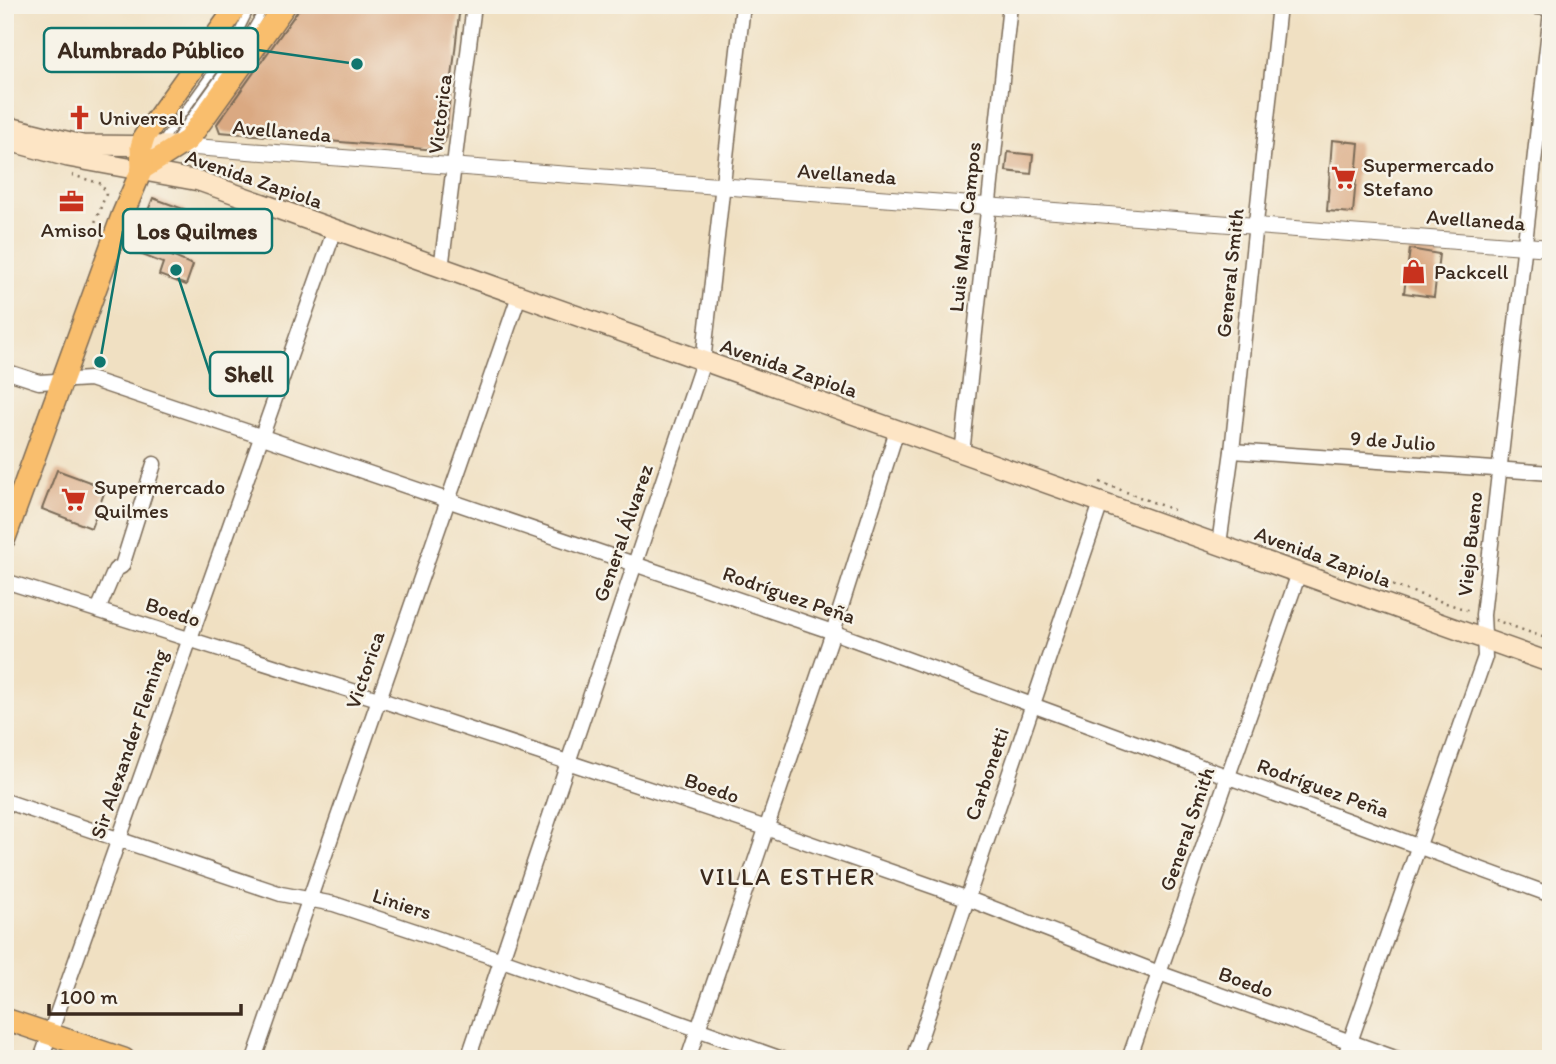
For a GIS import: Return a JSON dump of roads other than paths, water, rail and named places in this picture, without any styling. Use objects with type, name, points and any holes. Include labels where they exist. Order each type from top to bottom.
[{"type":"main road","points":[[163,146],[148,129],[238,5]]},
{"type":"main road","points":[[5,538],[122,216],[142,169],[285,5]]},
{"type":"main road","points":[[5,127],[82,145],[163,146]]},
{"type":"main road","name":"Avenida Zapiola","points":[[5,140],[68,157],[199,181],[334,232],[1551,663]]},
{"type":"main road","points":[[142,169],[163,146]]},
{"type":"main road","points":[[5,1019],[46,1046],[124,1059]]},
{"type":"main road","points":[[5,1034],[80,1059]]},
{"type":"street","name":"Victorica","points":[[441,269],[474,5]]},
{"type":"street","name":"General Álvarez","points":[[468,1059],[703,362],[743,5]]},
{"type":"street","name":"Luis María Campos","points":[[962,454],[1010,5]]},
{"type":"street","name":"General Smith","points":[[1219,544],[1232,451],[1279,5]]},
{"type":"street","points":[[1513,5],[1551,10]]},
{"type":"street","name":"Viejo Bueno","points":[[1344,1059],[1484,664],[1483,615],[1551,10]]},
{"type":"street","name":"Avellaneda","points":[[163,146],[1551,248]]},
{"type":"street","name":"Sir Alexander Fleming","points":[[46,1046],[188,638],[334,232]]},
{"type":"street","name":"Victorica","points":[[254,1059],[445,499],[519,296]]},
{"type":"street","name":"Rodríguez Peña","points":[[5,371],[39,382],[90,379],[260,436],[833,632],[1551,895]]},
{"type":"street","points":[[688,1059],[833,632],[897,430]]},
{"type":"street","name":"9 de Julio","points":[[1232,451],[1551,473]]},
{"type":"street","points":[[98,610],[115,570],[122,566],[154,464]]},
{"type":"street","name":"Carbonetti","points":[[913,1059],[1101,503]]},
{"type":"street","name":"General Smith","points":[[1129,1059],[1299,573]]},
{"type":"street","name":"Boedo","points":[[5,580],[378,699],[766,828],[966,898],[1159,973],[1398,1059]]},
{"type":"street","name":"Liniers","points":[[5,801],[281,894],[334,904],[782,1059]]},
{"type":"lane","points":[[163,146],[232,45],[252,5]]},
{"type":"lane","points":[[163,146],[240,49],[266,5]]},
{"type":"place","name":"Alumbrado Público","points":[[357,64]]},
{"type":"place","name":"Universal","points":[[79,118]]},
{"type":"place","name":"Supermercado Stefano","points":[[1343,177]]},
{"type":"place","name":"Amisol","points":[[72,201]]},
{"type":"place","name":"Shell","points":[[176,270]]},
{"type":"place","name":"Packcell","points":[[1414,272]]},
{"type":"place","name":"Los Quilmes","points":[[100,362]]},
{"type":"place","name":"Supermercado Quilmes","points":[[74,499]]},
{"type":"district","name":"VILLA ESTHER","points":[[788,877]]}]
